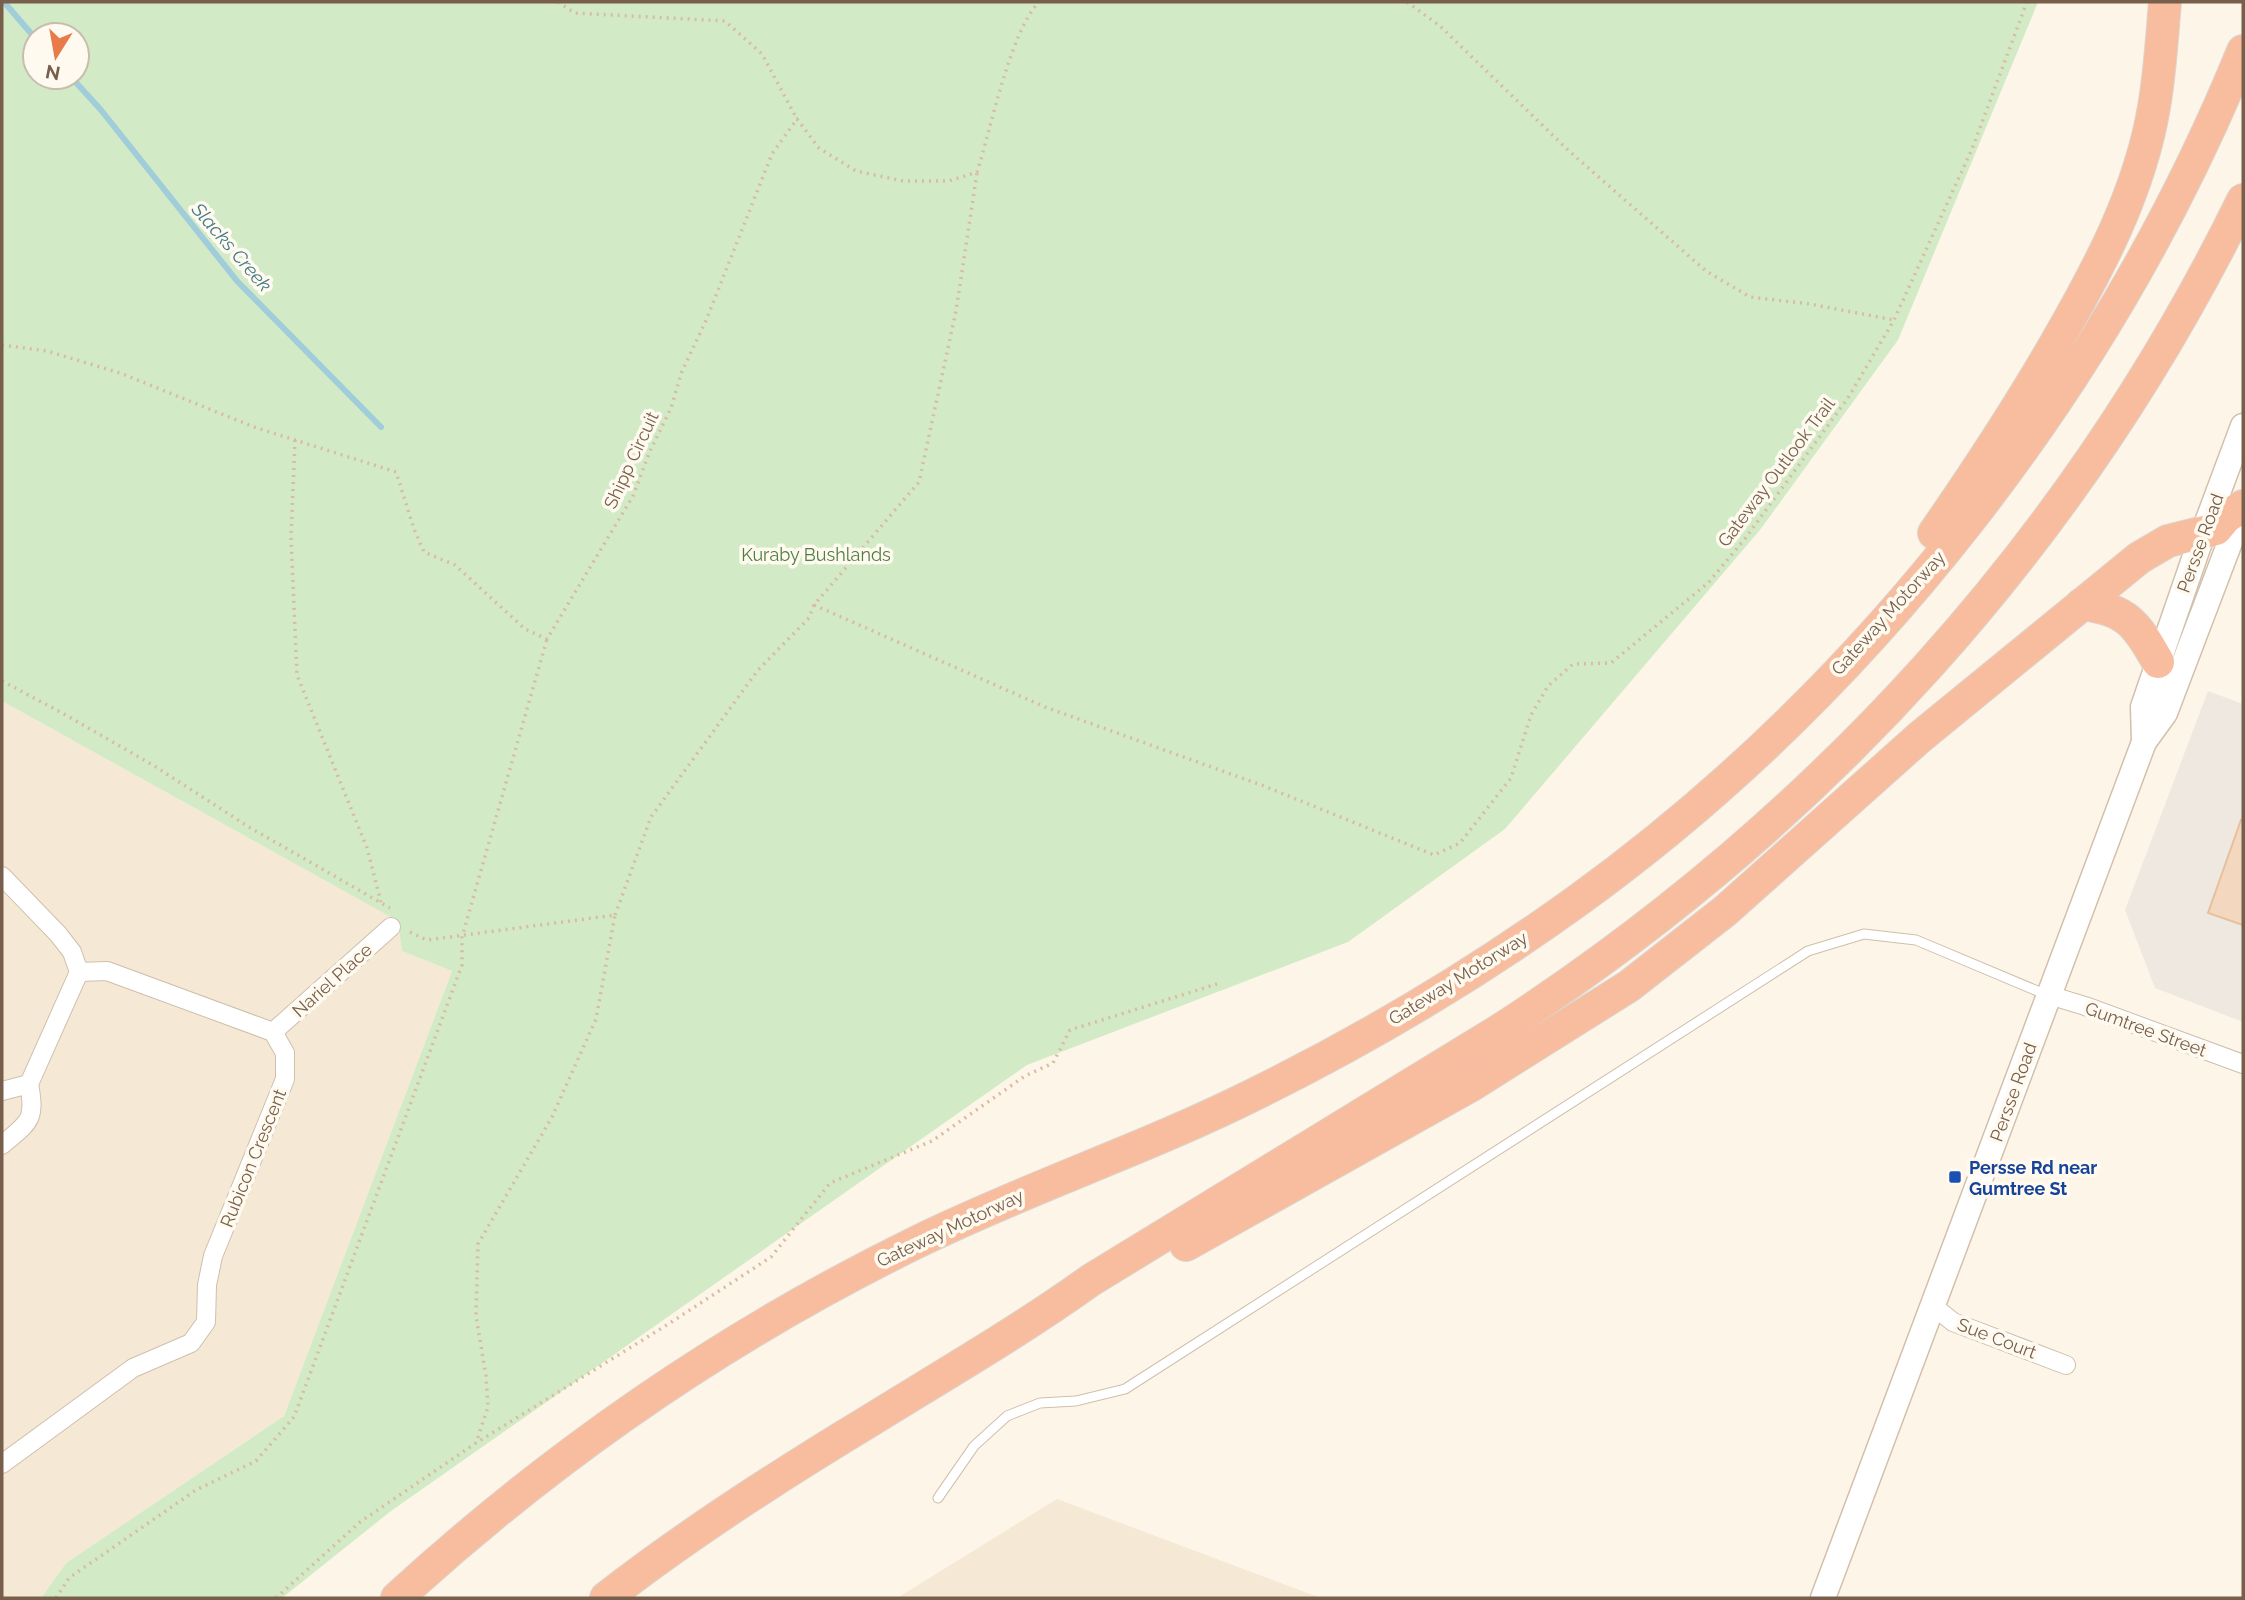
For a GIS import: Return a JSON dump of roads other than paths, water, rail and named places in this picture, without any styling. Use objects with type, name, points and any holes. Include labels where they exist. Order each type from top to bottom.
[{"type":"highway","points":[[1897,609],[1908,568],[1971,480],[2027,393],[2073,313],[2119,223],[2139,165],[2154,108],[2165,2]]},
{"type":"highway","name":"Gateway Motorway","points":[[397,1598],[506,1502],[586,1441],[754,1329],[851,1275],[933,1234],[1254,1095],[1433,998],[1581,898],[1651,844],[1765,744],[1897,609],[1990,493],[2101,330],[2203,143],[2243,51]]},
{"type":"highway","points":[[606,1598],[657,1558],[832,1445],[1041,1316],[1103,1272],[1567,987],[1698,887],[1778,818],[1851,749],[1935,660],[2025,550],[2134,394],[2208,267],[2243,200]]},
{"type":"highway","points":[[1041,1316],[1111,1289],[1272,1195],[1470,1086],[1629,986],[1725,911],[1920,737],[2154,547],[2216,529],[2226,517],[2243,507]]},
{"type":"highway","points":[[2082,604],[2108,608],[2129,619],[2144,636],[2158,662]]},
{"type":"street","name":"Persse Road","points":[[2144,742],[2143,707],[2243,426]]},
{"type":"street","name":"Persse Road","points":[[1823,1598],[2144,742],[2165,713],[2243,507]]},
{"type":"street","points":[[2,876],[58,933],[72,951],[79,972],[29,1083],[34,1108],[25,1125],[2,1145]]},
{"type":"street","name":"Nariel Place","points":[[273,1032],[391,928]]},
{"type":"street","points":[[79,972],[107,971],[273,1032]]},
{"type":"street","name":"Gumtree Street","points":[[2049,995],[2243,1064]]},
{"type":"street","name":"Rubicon Crescent","points":[[2,1464],[133,1368],[191,1343],[206,1322],[207,1285],[213,1256],[285,1079],[285,1053],[273,1032]]},
{"type":"street","points":[[2,1091],[29,1083]]},
{"type":"street","name":"Sue Court","points":[[1932,1304],[1953,1322],[2066,1364]]},
{"type":"lane","points":[[938,1498],[974,1446],[1007,1416],[1040,1403],[1076,1401],[1125,1389],[1808,951],[1864,934],[1916,940],[2049,995]]},
{"type":"waterway","name":"Slacks Creek","points":[[4,2],[21,22]]},
{"type":"waterway","name":"Slacks Creek","points":[[84,91],[237,281],[381,427]]},
{"type":"place","name":"Persse Rd near Gumtree St","points":[[1955,1177]]},
{"type":"park label","name":"Kuraby Bushlands","points":[[816,554]]}]
